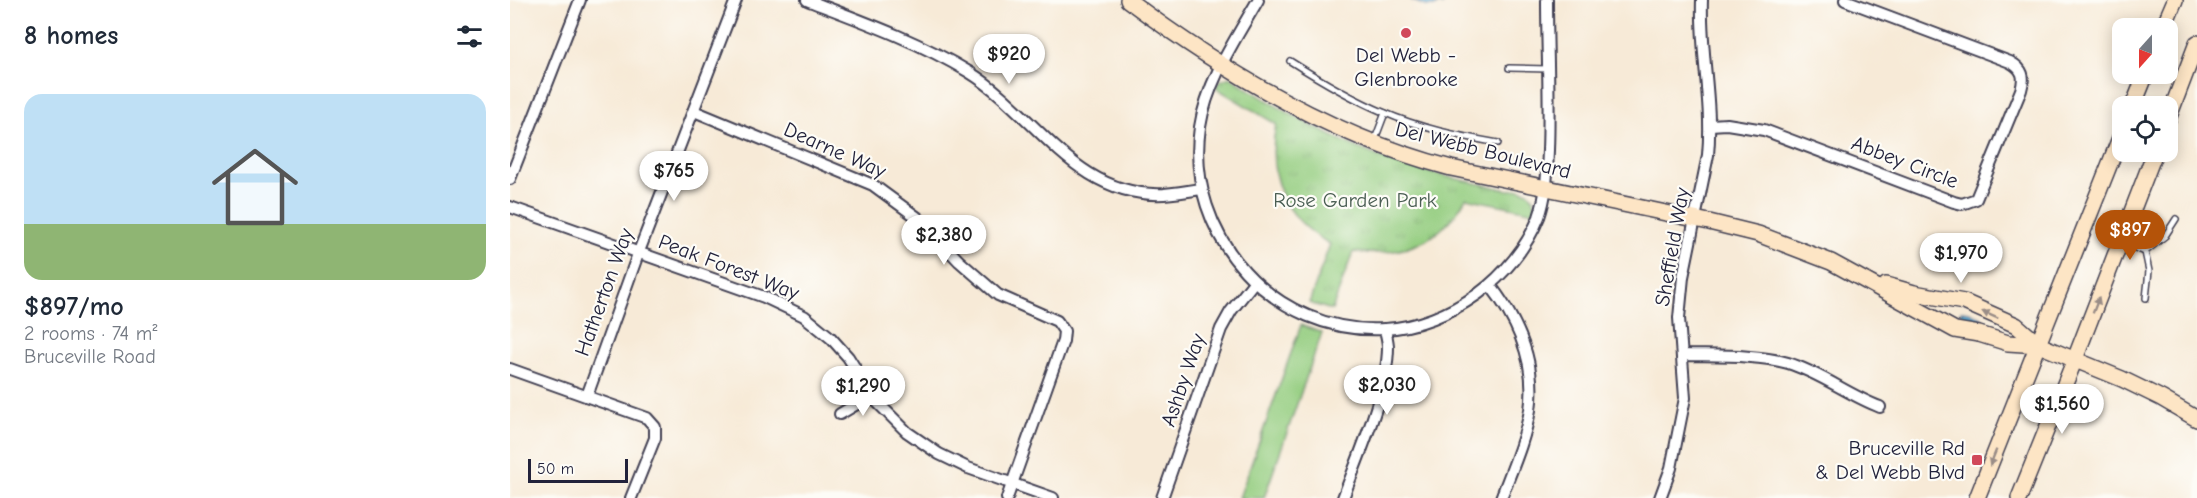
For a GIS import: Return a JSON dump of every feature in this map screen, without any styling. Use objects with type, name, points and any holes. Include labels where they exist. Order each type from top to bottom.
[{"type":"street","points":[[510,179],[580,0]]},
{"type":"street","name":"Hatherton Way","points":[[587,396],[736,0]]},
{"type":"street","points":[[807,0],[899,36],[970,73],[1008,102],[1053,147],[1078,168],[1103,182],[1132,191],[1163,194],[1201,189]]},
{"type":"street","name":"Del Webb Boulevard","points":[[1128,0],[1222,64],[1321,120],[1373,144],[1409,157],[1758,234],[1856,274],[1914,293],[1964,302],[2016,325],[2039,345]]},
{"type":"street","points":[[1258,0],[1206,97],[1200,128],[1198,159],[1201,189],[1210,217],[1223,243],[1254,282],[1276,299],[1299,312],[1328,322],[1384,329],[1408,326],[1456,308],[1490,285],[1522,249],[1532,232],[1547,189],[1550,107],[1547,0]]},
{"type":"street","name":"Sheffield Way","points":[[1660,498],[1671,468],[1684,398],[1679,318],[1683,277],[1708,155],[1710,125],[1701,20],[1702,0]]},
{"type":"street","name":"Abbey Circle","points":[[1710,125],[1727,124],[1764,130],[1954,202],[1962,204],[1976,199],[2024,81],[2018,66],[1845,0]]},
{"type":"street","points":[[2167,18],[2175,0]]},
{"type":"street","points":[[2177,96],[2197,42]]},
{"type":"street","name":"Dearne Way","points":[[694,111],[873,185],[918,218],[959,261],[998,295],[1057,321],[1064,331],[1063,341],[1007,498]]},
{"type":"street","points":[[1977,498],[2112,159]]},
{"type":"street","points":[[2019,498],[2151,162]]},
{"type":"street","name":"Peak Forest Way","points":[[510,207],[764,297],[804,316],[831,338],[848,357],[872,395],[907,432],[939,454],[968,468],[1053,498]]},
{"type":"street","name":"Del Webb Boulevard","points":[[1856,274],[1955,330],[1979,334],[2008,343],[2039,345],[2162,398],[2197,419]]},
{"type":"street","name":"Ashby Way","points":[[1162,498],[1221,329],[1231,311],[1254,282]]},
{"type":"street","points":[[1490,285],[1514,320],[1522,338],[1530,371],[1530,409],[1522,440],[1501,498]]},
{"type":"street","points":[[1343,498],[1377,402],[1386,367],[1388,346],[1384,329]]},
{"type":"street","points":[[1682,355],[1744,357],[1787,363],[1828,379],[1866,402],[1880,407]]},
{"type":"street","points":[[510,369],[648,418],[655,427],[655,438],[631,498]]},
{"type":"street","points":[[840,414],[872,395]]},
{"type":"lane","points":[[1290,61],[1342,93],[1385,113],[1455,135],[1498,143]]},
{"type":"lane","points":[[1509,68],[1548,69]]},
{"type":"lane","points":[[1373,144],[1385,113]]},
{"type":"lane","points":[[2145,252],[2165,236],[2176,219]]},
{"type":"lane","points":[[2120,242],[2145,252]]},
{"type":"lane","points":[[2145,252],[2149,271],[2146,298]]},
{"type":"green space","name":"Rose Garden Park","points":[[1230,77],[1311,125],[1375,155],[1438,175],[1528,192],[1534,201],[1534,212],[1466,198],[1445,226],[1419,244],[1388,252],[1353,252],[1332,310],[1309,303],[1330,244],[1300,222],[1282,194],[1276,178],[1274,161],[1276,124],[1216,88],[1219,81]]},
{"type":"green space","points":[[1301,325],[1322,333],[1264,498],[1239,498]]},
{"type":"water","points":[[1411,0],[1445,0],[1442,5],[1437,3],[1436,6],[1426,6]]},
{"type":"water","points":[[1961,311],[1981,318],[1981,322],[1978,325],[1969,321],[1967,323],[1959,318]]},
{"type":"place","name":"Del Webb - Glenbrooke","points":[[1406,33]]},
{"type":"place","name":"Bruceville Rd & Del Webb Blvd","points":[[1977,460]]}]
